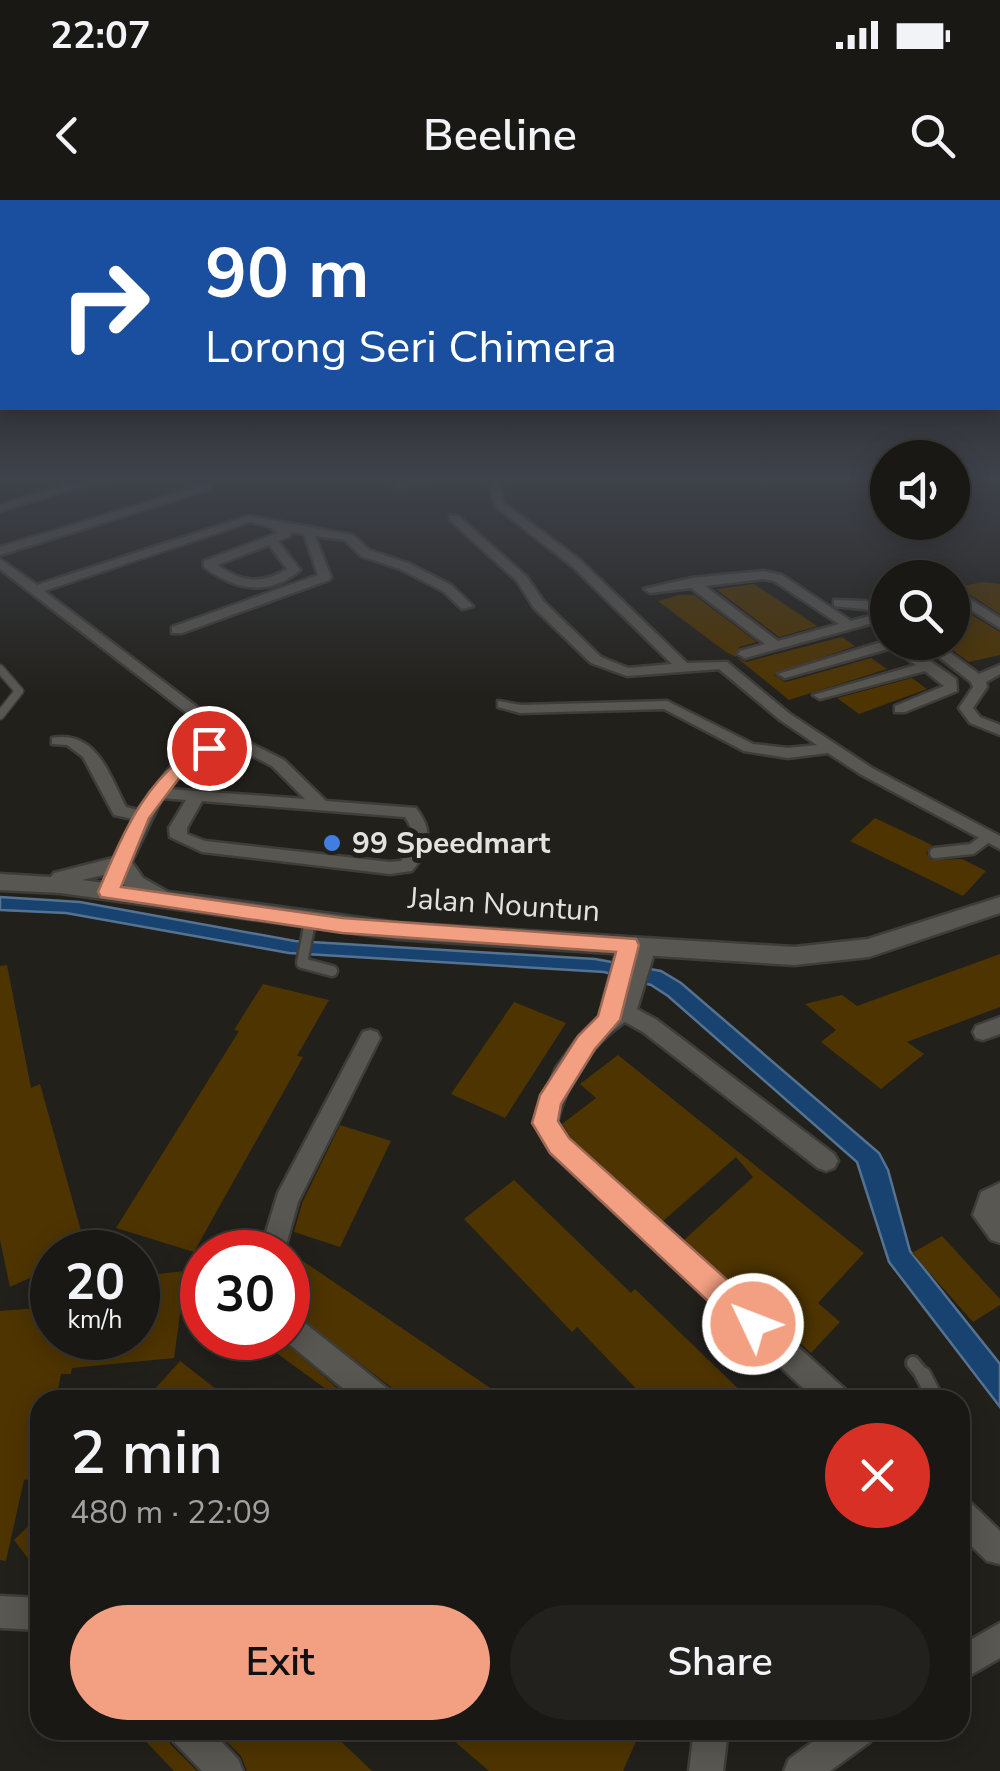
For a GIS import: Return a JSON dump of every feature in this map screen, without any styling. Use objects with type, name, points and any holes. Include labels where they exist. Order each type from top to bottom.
[{"type":"street","points":[[37,590],[153,551]]},
{"type":"street","points":[[243,551],[208,564],[246,587],[292,573],[278,551]]},
{"type":"street","points":[[177,630],[325,577],[314,551]]},
{"type":"street","points":[[363,551],[446,588],[466,606]]},
{"type":"street","points":[[492,551],[522,578],[539,605],[596,660],[627,672],[682,665],[726,666],[785,717],[831,748],[994,840]]},
{"type":"street","points":[[560,551],[682,665]]},
{"type":"street","points":[[0,563],[7,574],[37,590],[229,738],[278,763],[321,805]]},
{"type":"street","points":[[650,589],[753,575],[778,578],[850,626]]},
{"type":"street","points":[[692,582],[776,646]]},
{"type":"street","points":[[840,602],[870,606]]},
{"type":"street","points":[[970,604],[1000,624]]},
{"type":"street","points":[[745,654],[870,622]]},
{"type":"street","points":[[866,623],[870,626]]},
{"type":"street","points":[[785,674],[870,648]]},
{"type":"street","points":[[900,709],[952,688],[918,660]]},
{"type":"street","points":[[951,660],[978,680],[980,687],[967,700],[968,714],[1000,730]]},
{"type":"street","points":[[820,695],[927,666]]},
{"type":"street","points":[[978,680],[1000,669]]},
{"type":"street","points":[[503,704],[520,710],[666,705],[749,748],[788,753],[831,748]]},
{"type":"street","points":[[108,892],[140,816],[179,765],[229,738]]},
{"type":"street","points":[[57,741],[67,739],[86,748],[120,811],[140,816]]},
{"type":"street","points":[[160,794],[197,796],[410,812],[422,836],[417,855],[406,867],[390,868],[187,842],[179,838],[178,828],[197,796]]},
{"type":"street","points":[[8,882],[79,876],[121,862]]},
{"type":"street","points":[[121,862],[135,883],[180,903]]},
{"type":"street","name":"Jalan Nountun","points":[[8,882],[180,903],[308,930],[833,954],[870,948],[1000,905]]},
{"type":"street","points":[[637,946],[619,1003],[587,1042],[548,1102],[544,1123],[560,1146],[825,1390]]},
{"type":"street","points":[[619,1003],[826,1161]]},
{"type":"street","points":[[278,1230],[286,1202],[370,1038]]},
{"type":"street","points":[[1000,1194],[989,1200],[985,1215],[1000,1232]]},
{"type":"street","points":[[310,1344],[367,1390]]},
{"type":"street","points":[[970,1521],[998,1550]]},
{"type":"street","points":[[0,1612],[30,1614]]},
{"type":"street","points":[[970,1658],[1000,1639]]},
{"type":"street","points":[[196,1740],[226,1771]]},
{"type":"street","points":[[706,1771],[710,1740]]},
{"type":"street","points":[[803,1767],[843,1740]]},
{"type":"lane","points":[[0,669],[20,691],[0,716]]},
{"type":"lane","points":[[935,853],[972,849],[994,840]]},
{"type":"lane","points":[[308,930],[302,962],[332,971]]},
{"type":"lane","points":[[913,1363],[933,1390]]},
{"type":"water","points":[[0,897],[80,902],[295,941],[595,959],[661,971],[681,983],[879,1153],[888,1170],[910,1251],[1000,1364],[1000,1407],[889,1262],[857,1162],[651,985],[604,972],[289,953],[66,913],[0,910]]},
{"type":"building","points":[[754,584],[818,626],[779,637],[716,589]]},
{"type":"building","points":[[970,584],[1000,584],[1000,614],[970,595]]},
{"type":"building","points":[[694,595],[757,642],[739,647],[736,657],[726,652],[658,601]]},
{"type":"building","points":[[970,614],[1000,632],[1000,655],[969,662]]},
{"type":"building","points":[[842,637],[855,646],[774,675],[786,682],[870,658],[887,669],[789,700],[736,657],[746,662]]},
{"type":"building","points":[[912,678],[927,689],[859,714],[837,698]]},
{"type":"building","points":[[875,818],[932,845],[926,853],[931,860],[962,859],[986,871],[963,896],[850,841]]},
{"type":"building","points":[[1000,954],[1000,1007],[907,1042],[924,1054],[881,1089],[821,1042],[836,1030],[805,1004],[842,995],[857,1006]]},
{"type":"building","points":[[7,965],[31,1088],[40,1084],[81,1230],[30,1230],[30,1278],[10,1287],[0,1240],[0,966]]},
{"type":"building","points":[[263,984],[329,1000],[297,1056],[303,1057],[206,1230],[180,1230],[180,1248],[160,1242],[160,1230],[116,1228],[239,1031],[234,1030]]},
{"type":"building","points":[[514,1002],[566,1023],[505,1118],[451,1094]]},
{"type":"building","points":[[618,1055],[864,1253],[818,1303],[840,1322],[811,1353],[684,1240],[753,1177],[736,1157],[663,1221],[570,1137],[562,1124],[596,1098],[580,1084]]},
{"type":"building","points":[[340,1125],[391,1141],[340,1247],[310,1237],[310,1230],[295,1230],[302,1203]]},
{"type":"building","points":[[514,1180],[631,1293],[635,1289],[740,1390],[637,1390],[577,1327],[572,1332],[464,1219]]},
{"type":"building","points":[[942,1236],[1000,1299],[1000,1305],[973,1322],[912,1253]]},
{"type":"building","points":[[310,1266],[493,1390],[391,1387],[310,1326]]},
{"type":"building","points":[[180,1272],[180,1314],[174,1358],[160,1359],[160,1274]]},
{"type":"building","points":[[30,1309],[30,1360],[154,1360],[72,1368],[71,1374],[61,1374],[58,1390],[30,1390],[30,1479],[24,1480],[6,1561],[0,1560],[0,1311]]},
{"type":"building","points":[[286,1360],[305,1360],[339,1390],[327,1390]]},
{"type":"building","points":[[180,1361],[217,1390],[154,1390]]},
{"type":"building","points":[[30,1525],[30,1561],[14,1540]]},
{"type":"building","points":[[145,1740],[169,1740],[197,1771],[174,1771]]},
{"type":"building","points":[[225,1740],[339,1740],[372,1771],[247,1771],[241,1756]]},
{"type":"building","points":[[453,1740],[637,1740],[623,1771],[489,1771]]},
{"type":"place","name":"99 Speedmart","points":[[332,843]]},
{"type":"route","points":[[209,748],[179,765],[140,816],[108,892],[342,926],[628,945],[608,1020],[587,1042],[548,1102],[544,1123],[560,1146],[753,1324]]}]
